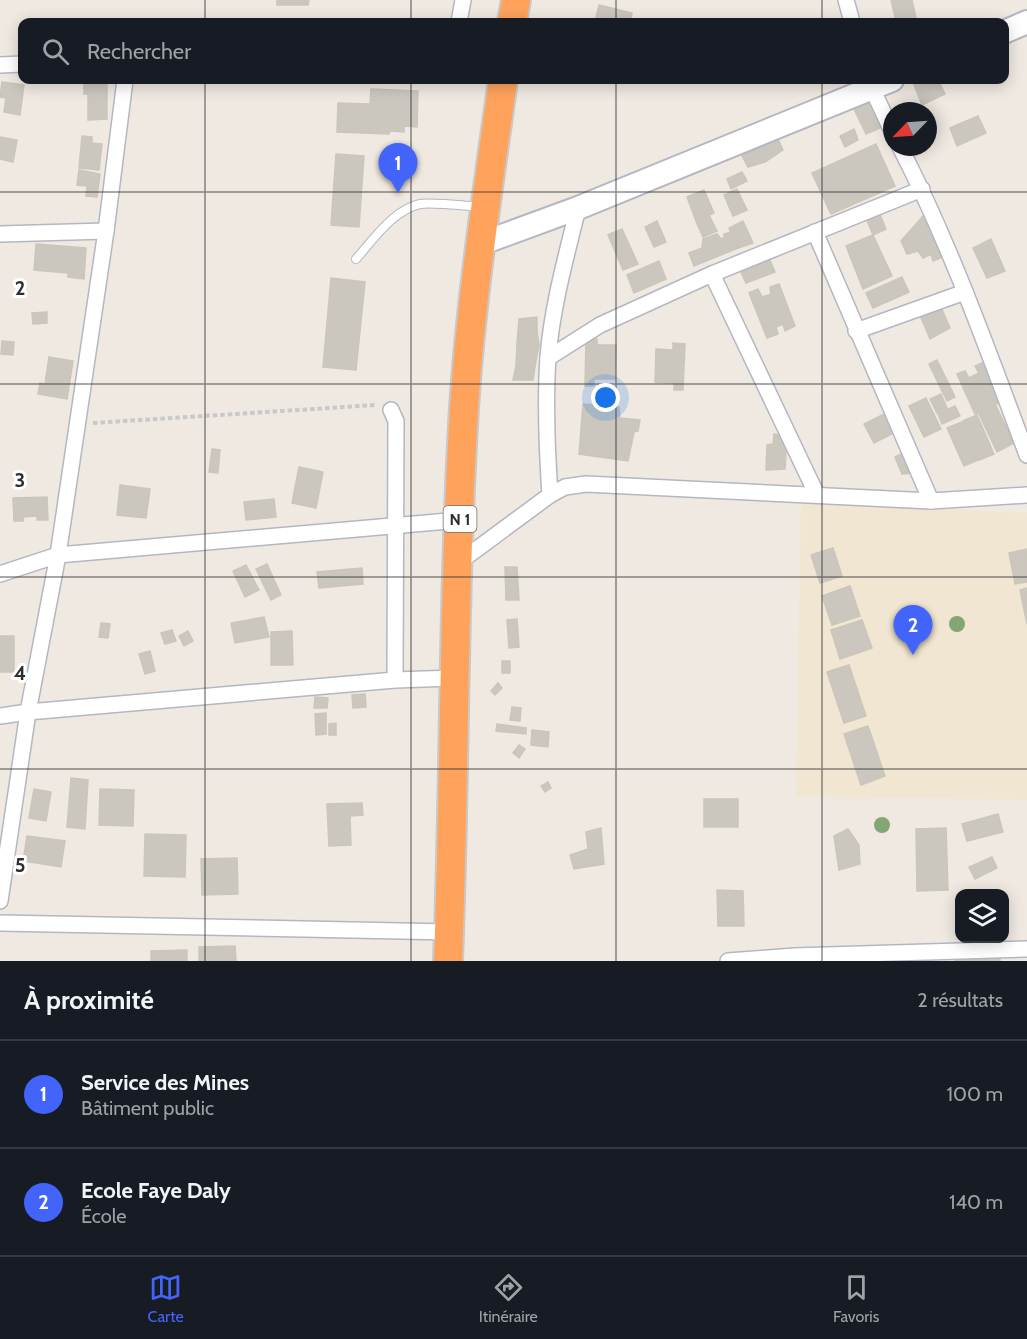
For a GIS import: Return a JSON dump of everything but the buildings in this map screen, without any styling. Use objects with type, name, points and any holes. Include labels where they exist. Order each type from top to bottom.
[{"type":"highway","points":[[513,18],[516,0]]},
{"type":"highway","name":"N 1","points":[[448,961],[454,678],[464,407],[480,243],[501,84]]},
{"type":"street","points":[[460,18],[463,0]]},
{"type":"street","points":[[846,0],[851,18]]},
{"type":"street","points":[[1009,30],[1027,22]]},
{"type":"street","points":[[0,65],[18,64]]},
{"type":"street","points":[[0,901],[28,712],[58,555],[78,424],[106,231],[124,84]]},
{"type":"street","points":[[480,243],[578,208],[869,84],[883,113]]},
{"type":"street","points":[[905,156],[922,189],[965,292],[1027,455]]},
{"type":"street","points":[[548,358],[600,325],[712,274],[922,189]]},
{"type":"street","points":[[550,495],[548,358],[555,308],[578,208]]},
{"type":"street","points":[[0,234],[106,231]]},
{"type":"street","points":[[815,232],[931,501]]},
{"type":"street","points":[[712,274],[817,495]]},
{"type":"street","points":[[856,331],[965,292]]},
{"type":"street","points":[[391,410],[396,421],[395,680]]},
{"type":"street","points":[[458,563],[550,495],[565,487],[586,484],[931,501],[1027,495]]},
{"type":"street","points":[[0,574],[58,555],[460,520]]},
{"type":"street","points":[[0,716],[395,680],[454,678]]},
{"type":"street","points":[[0,923],[450,932]]},
{"type":"street","points":[[728,961],[794,956],[1027,949]]},
{"type":"lane","points":[[356,259],[389,222],[420,204],[485,207]]},
{"type":"path","points":[[78,424],[381,405],[391,410]]},
{"type":"shaded area","points":[[801,502],[1027,513],[1027,800],[796,796]]},
{"type":"place","name":"Service des Mines","points":[[398,193]]},
{"type":"place","name":"Ecole Faye Daly","points":[[913,655]]}]
